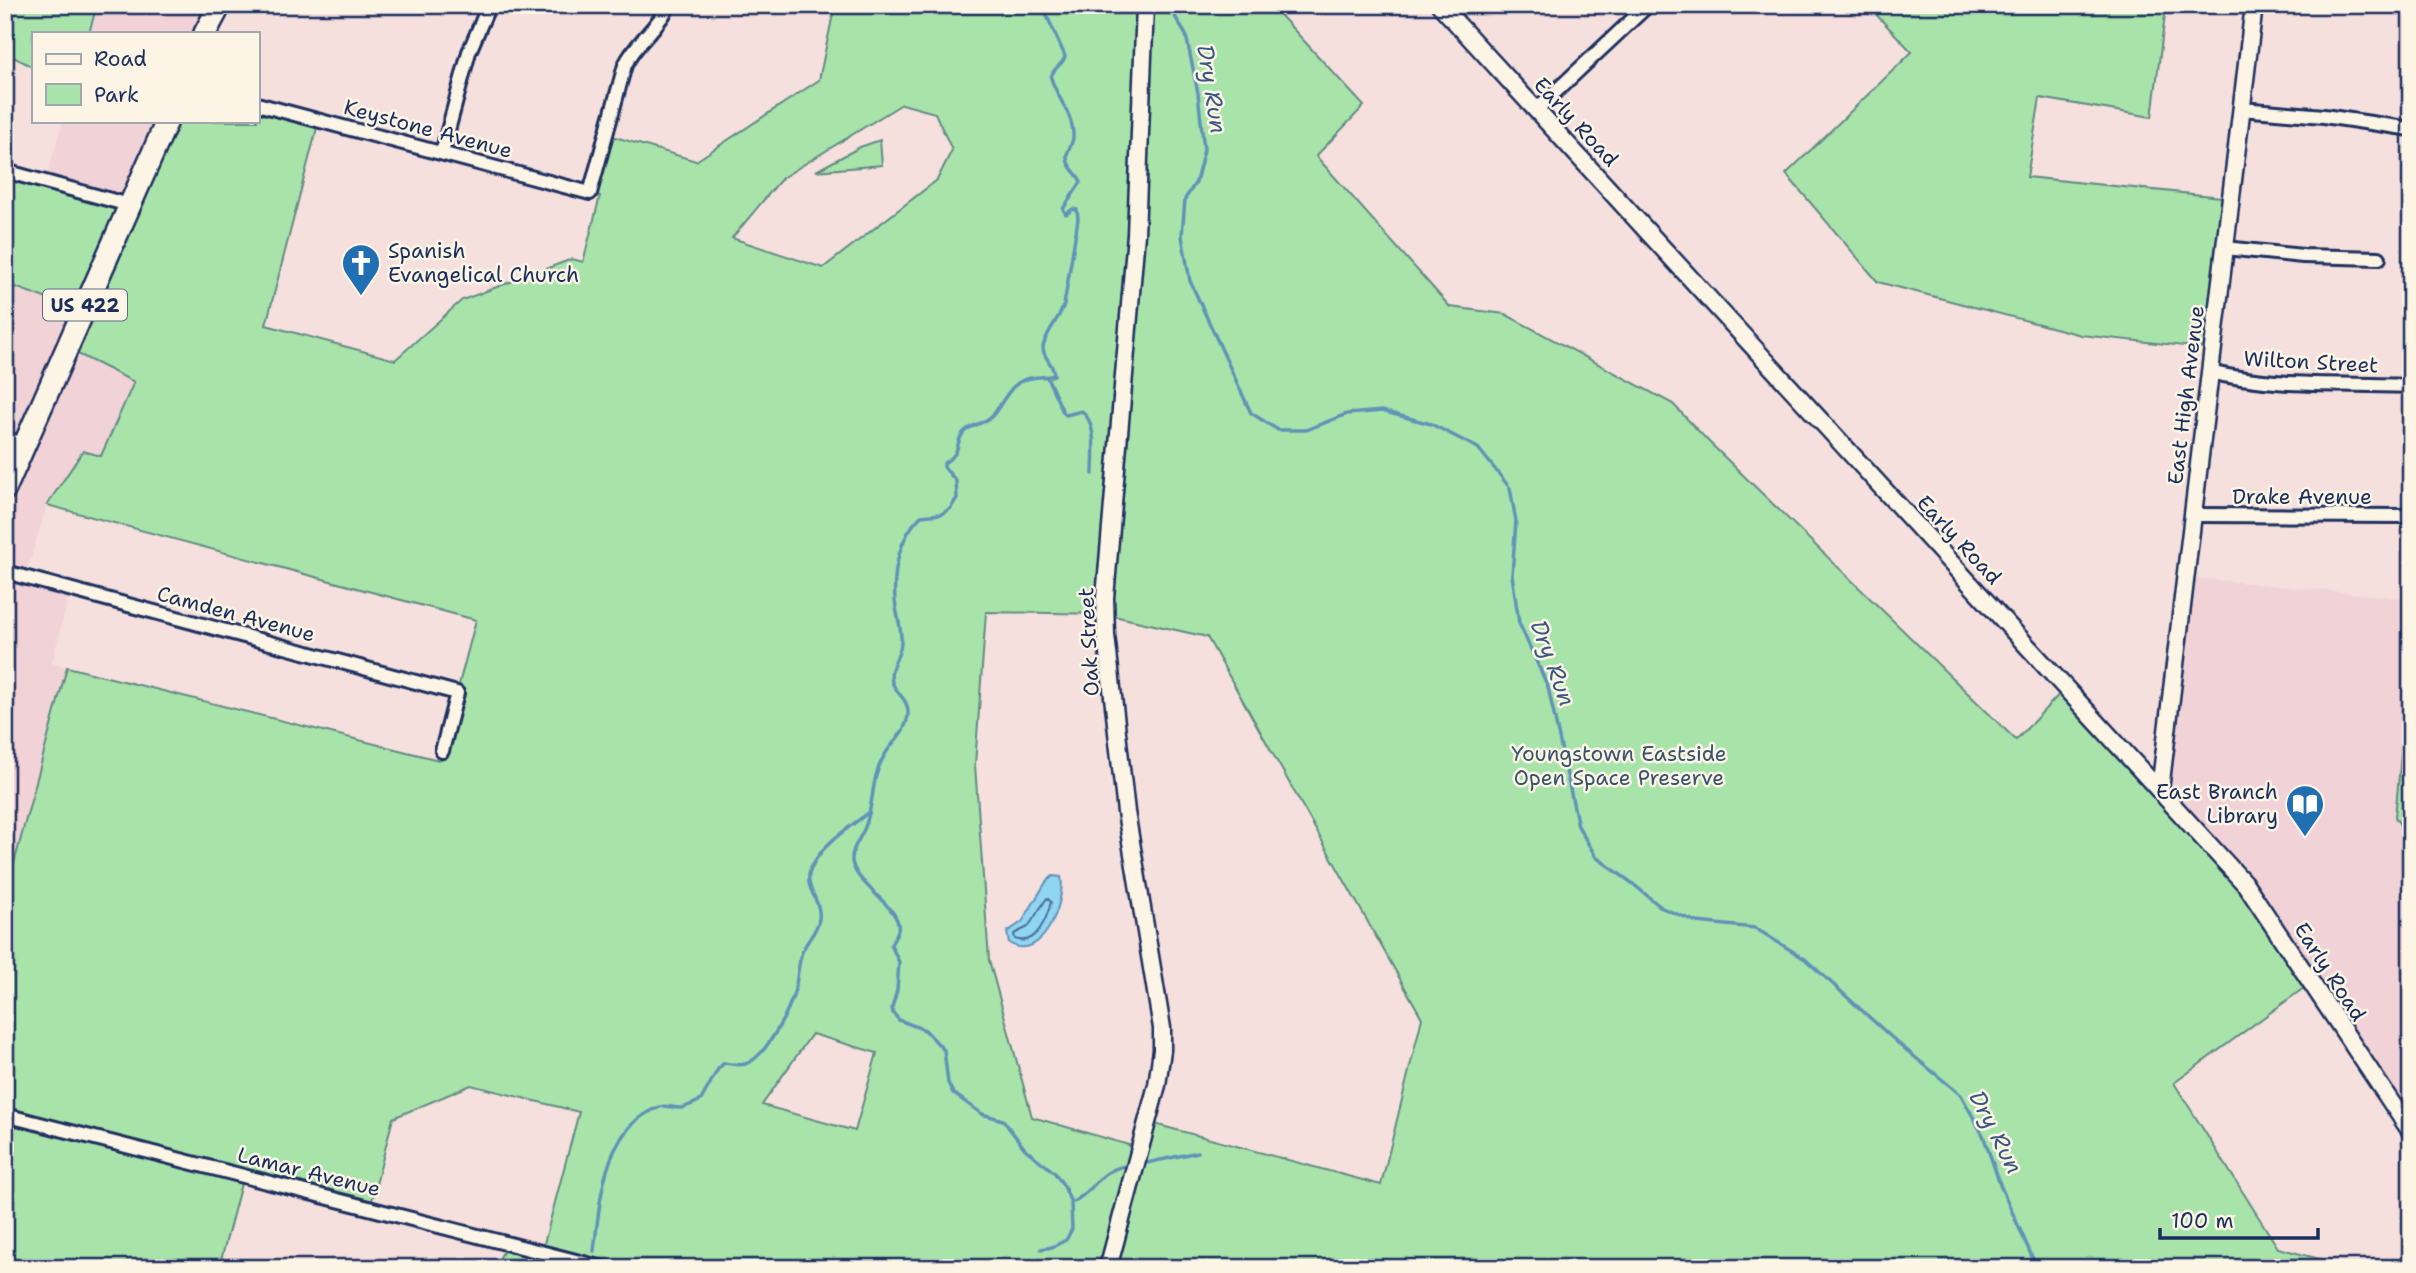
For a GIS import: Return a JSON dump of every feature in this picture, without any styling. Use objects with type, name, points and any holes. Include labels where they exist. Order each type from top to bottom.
[{"type":"highway","points":[[206,32],[220,5]]},
{"type":"highway","name":"US 422","points":[[5,489],[15,441],[167,122]]},
{"type":"street","points":[[442,153],[469,52],[489,5]]},
{"type":"street","name":"Keystone Avenue","points":[[259,105],[590,193],[625,65],[635,46],[659,22],[669,5]]},
{"type":"street","name":"Oak Street","points":[[1108,1268],[1147,1122],[1160,1063],[1162,1028],[1126,812],[1106,635],[1105,598],[1136,234],[1145,5]]},
{"type":"street","name":"Early Road","points":[[1440,5],[2160,790],[2256,899],[2411,1132]]},
{"type":"street","points":[[1536,110],[1648,5]]},
{"type":"street","name":"East High Avenue","points":[[2160,790],[2253,5]]},
{"type":"street","points":[[2241,109],[2324,116],[2411,129]]},
{"type":"street","points":[[5,171],[129,205]]},
{"type":"street","points":[[2225,248],[2303,256],[2379,258]]},
{"type":"street","name":"Wilton Street","points":[[2209,372],[2247,380],[2299,385],[2411,387]]},
{"type":"street","name":"Drake Avenue","points":[[2193,515],[2411,516]]},
{"type":"street","name":"Camden Avenue","points":[[5,572],[457,693],[442,751]]},
{"type":"street","name":"Lamar Avenue","points":[[5,1115],[603,1268]]},
{"type":"shaded area","points":[[97,5],[220,5],[206,32],[89,32]]},
{"type":"shaded area","points":[[63,122],[167,122],[129,205],[45,182]]},
{"type":"shaded area","points":[[5,283],[82,312],[67,348],[135,382],[101,456],[47,505],[25,577],[70,590],[52,663],[67,667],[5,897]]},
{"type":"shaded area","points":[[2185,577],[2411,599],[2411,650],[2395,817],[2411,842],[2411,1132],[2256,899],[2160,790]]},
{"type":"green space","points":[[5,5],[97,5],[89,32],[32,32],[32,66],[5,53]]},
{"type":"green space","name":"Youngstown Eastside Open Space Preserve","points":[[835,5],[1271,5],[1364,106],[1316,156],[1450,307],[1505,314],[1673,404],[2016,740],[2066,687],[2228,864],[2312,982],[2174,1083],[2278,1248],[2353,1268],[494,1268],[508,1243],[542,1251],[579,1112],[471,1085],[393,1118],[370,1208],[243,1176],[219,1268],[5,1268],[5,897],[67,667],[439,760],[476,620],[47,505],[83,451],[101,456],[134,382],[66,348],[82,312],[5,283],[5,171],[129,205],[167,122],[259,122],[259,105],[319,120],[266,325],[395,360],[462,300],[572,259],[583,262],[600,196],[590,193],[605,134],[696,161],[819,80]],"holes":[[[902,104],[935,113],[952,150],[937,180],[823,268],[732,238],[782,178]],[[986,612],[1105,614],[1207,637],[1422,1018],[1381,1185],[1147,1122],[1139,1148],[1032,1117],[989,960],[975,765]],[[812,1034],[877,1053],[855,1131],[762,1105]]]},
{"type":"green space","points":[[1867,5],[2158,5],[2165,15],[2152,117],[2040,98],[2027,177],[2231,198],[2212,349],[2081,335],[1878,282],[1786,174],[1912,52]]},
{"type":"green space","points":[[880,140],[882,165],[816,171],[860,147]]},
{"type":"green space","points":[[2411,650],[2411,842],[2395,817]]},
{"type":"water","points":[[1053,876],[1061,877],[1062,888],[1060,901],[1049,927],[1032,945],[1021,947],[1009,943],[1007,932],[1022,922],[1046,882]]},
{"type":"waterway","points":[[1041,1249],[1066,1240],[1072,1229],[1071,1203],[1064,1186],[1054,1172],[1025,1149],[1003,1120],[982,1114],[953,1093],[948,1083],[944,1050],[925,1030],[899,1020],[893,1013],[899,962],[891,945],[898,922],[855,870],[852,856],[868,819],[878,768],[907,721],[908,709],[891,676],[901,642],[895,589],[897,566],[907,534],[921,516],[941,514],[950,509],[957,498],[956,481],[944,467],[944,463],[954,455],[964,432],[990,418],[1011,389],[1021,381],[1054,375],[1043,348],[1064,305],[1078,219],[1077,210],[1073,209],[1066,214],[1063,209],[1081,182],[1068,162],[1073,129],[1051,78],[1065,56],[1042,5]]},
{"type":"waterway","name":"Dry Run","points":[[1161,5],[1170,8],[1186,35],[1198,93],[1204,150],[1196,182],[1185,199],[1182,236],[1190,281],[1251,413],[1278,430],[1306,430],[1347,414],[1382,411],[1431,424],[1478,448],[1510,488],[1516,521],[1512,575],[1519,623],[1548,687],[1578,826],[1596,857],[1662,908],[1697,922],[1755,928],[1805,959],[1899,1044],[1961,1095],[1983,1135],[2001,1187],[2037,1268]]},
{"type":"waterway","points":[[1047,377],[1063,412],[1066,415],[1082,411],[1087,417],[1093,432],[1093,474]]},
{"type":"waterway","points":[[594,1251],[602,1189],[616,1148],[626,1131],[641,1117],[660,1107],[681,1108],[701,1100],[724,1063],[743,1065],[753,1060],[776,1032],[792,998],[802,952],[819,919],[818,905],[809,882],[811,868],[829,843],[869,812]]},
{"type":"waterway","points":[[1142,1164],[1198,1152]]},
{"type":"waterway","points":[[1071,1203],[1104,1175],[1119,1167],[1131,1165]]},
{"type":"place","name":"Spanish Evangelical Church","points":[[361,297]]},
{"type":"place","name":"East Branch Library","points":[[2305,838]]}]
